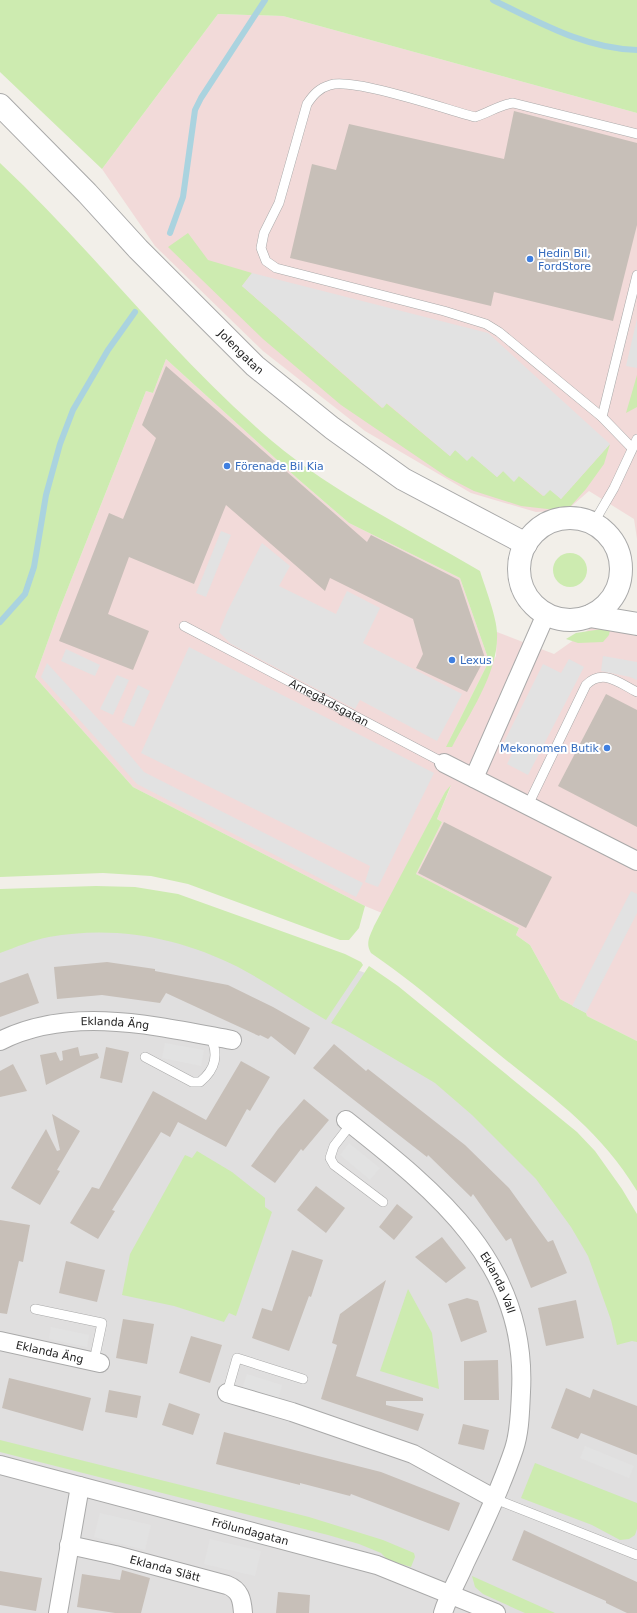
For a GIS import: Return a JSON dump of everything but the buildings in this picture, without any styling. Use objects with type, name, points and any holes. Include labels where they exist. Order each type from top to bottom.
[{"type":"street","name":"Jolengatan","points":[[0,105],[87,193],[138,249],[255,366],[332,428],[403,479],[526,544]]},
{"type":"street","points":[[575,519],[593,524],[601,529],[613,542],[629,575],[620,578],[613,597],[599,611],[590,616],[568,620],[546,614],[531,601],[522,583],[520,564],[526,544],[538,530],[556,521],[575,519]]},
{"type":"street","points":[[474,778],[546,614]]},
{"type":"street","points":[[590,616],[637,624]]},
{"type":"street","name":"Arnegårdsgatan","points":[[444,763],[636,857]]},
{"type":"street","name":"Eklanda Äng","points":[[0,1041],[33,1028],[82,1021],[156,1026],[232,1040]]},
{"type":"street","name":"Eklanda Vall","points":[[348,1122],[439,1198],[457,1217],[498,1277],[507,1299],[519,1344],[522,1371],[520,1422],[515,1447],[495,1499],[443,1613]]},
{"type":"street","name":"Eklanda Äng","points":[[0,1341],[97,1362]]},
{"type":"street","points":[[227,1393],[292,1412],[413,1454],[495,1499]]},
{"type":"street","name":"Frölundagatan","points":[[0,1465],[369,1562],[451,1593],[496,1613]]},
{"type":"street","points":[[58,1613],[80,1486]]},
{"type":"street","name":"Eklanda Slätt","points":[[69,1545],[115,1555],[227,1584],[235,1588],[240,1594],[243,1613]]},
{"type":"lane","points":[[632,448],[602,417],[499,332],[486,324],[444,311],[276,268],[266,261],[261,248],[264,233],[279,203],[307,104],[316,91],[331,84],[353,84],[475,117],[488,113],[500,104],[513,103],[637,134]]},
{"type":"lane","points":[[602,417],[637,275]]},
{"type":"lane","points":[[593,524],[614,488],[637,439]]},
{"type":"lane","name":"Arnegårdsgatan","points":[[184,626],[444,763]]},
{"type":"lane","points":[[528,805],[586,685],[593,678],[607,676],[637,692]]},
{"type":"lane","points":[[145,1057],[192,1082],[200,1082],[206,1078],[216,1057],[214,1044],[210,1036]]},
{"type":"lane","points":[[348,1122],[334,1146],[330,1158],[334,1165],[383,1202]]},
{"type":"lane","points":[[35,1309],[102,1323],[97,1362]]},
{"type":"lane","points":[[227,1393],[237,1358],[303,1379]]},
{"type":"lane","points":[[495,1499],[637,1555]]},
{"type":"shaded area","points":[[218,14],[283,16],[637,113],[637,539],[634,519],[589,491],[567,510],[536,512],[471,493],[365,431],[263,351],[155,246],[102,169]]},
{"type":"shaded area","points":[[252,273],[488,333],[610,444],[561,499],[550,490],[544,496],[519,476],[514,482],[503,471],[497,477],[472,456],[467,461],[455,450],[450,456],[387,403],[383,408],[242,286]]},
{"type":"shaded area","points":[[637,319],[637,368],[626,366]]},
{"type":"shaded area","points":[[166,359],[298,479],[349,523],[460,578],[489,661],[449,741],[496,656],[497,632],[554,654],[598,623],[637,631],[637,1041],[587,1016],[586,1013],[560,999],[530,945],[516,935],[519,928],[416,874],[442,822],[437,819],[451,786],[445,792],[382,913],[365,906],[133,787],[35,677],[58,613],[146,391],[153,393]]},
{"type":"shaded area","points":[[221,531],[231,535],[206,597],[196,593]]},
{"type":"shaded area","points":[[262,543],[290,566],[279,586],[336,614],[347,591],[380,608],[363,643],[462,694],[437,741],[360,700],[355,709],[231,644],[219,632],[227,612]]},
{"type":"shaded area","points":[[189,647],[434,773],[378,887],[365,882],[370,866],[141,753]]},
{"type":"shaded area","points":[[66,649],[100,665],[95,676],[61,661]]},
{"type":"shaded area","points":[[603,656],[637,662],[637,680],[630,677],[601,671]]},
{"type":"shaded area","points":[[569,659],[584,667],[528,775],[507,764],[515,748],[504,742],[543,664],[561,673]]},
{"type":"shaded area","points":[[47,663],[144,772],[363,883],[356,897],[137,784],[41,677]]},
{"type":"shaded area","points":[[117,675],[129,680],[113,715],[100,709]]},
{"type":"shaded area","points":[[138,685],[150,691],[134,727],[122,722]]},
{"type":"shaded area","points":[[631,891],[637,894],[637,913],[586,1013],[572,1006]]},
{"type":"shaded area","points":[[0,894],[161,896],[368,974],[637,1226],[637,1613],[0,1613]]},
{"type":"shaded area","points":[[165,1043],[204,1050],[201,1066],[162,1058]]},
{"type":"shaded area","points":[[349,1143],[380,1168],[370,1180],[340,1155]]},
{"type":"shaded area","points":[[51,1327],[89,1335],[87,1347],[49,1339]]},
{"type":"shaded area","points":[[247,1374],[282,1385],[278,1400],[242,1389]]},
{"type":"shaded area","points":[[585,1446],[634,1466],[629,1478],[580,1458]]},
{"type":"shaded area","points":[[100,1513],[151,1525],[145,1550],[94,1537]]},
{"type":"shaded area","points":[[210,1539],[261,1551],[255,1576],[204,1564]]},
{"type":"green space","points":[[0,0],[637,0],[637,113],[283,16],[218,14],[102,169],[0,72]]},
{"type":"green space","points":[[0,163],[69,232],[167,340],[201,375],[272,441],[321,478],[373,510],[480,571],[495,619],[497,633],[496,648],[493,663],[482,692],[452,747],[446,747],[489,661],[460,578],[349,523],[298,479],[166,359],[153,393],[146,391],[58,613],[35,677],[133,787],[365,906],[359,928],[349,940],[340,940],[188,884],[151,876],[103,873],[0,877]]},
{"type":"green space","points":[[188,233],[208,260],[252,273],[242,286],[382,408],[386,403],[450,456],[455,450],[472,455],[497,477],[503,471],[519,476],[543,496],[550,489],[561,499],[610,444],[604,464],[586,489],[570,507],[556,510],[521,506],[474,491],[447,477],[341,405],[263,339],[168,247]]},
{"type":"green space","points":[[637,375],[637,407],[626,413]]},
{"type":"green space","points":[[570,553],[576,554],[582,558],[586,564],[586,576],[582,582],[576,586],[570,587],[564,586],[558,582],[554,576],[553,570],[554,564],[558,558],[564,554]]},
{"type":"green space","points":[[602,629],[610,630],[609,635],[603,642],[578,643],[566,639],[576,633]]},
{"type":"green space","points":[[451,785],[437,819],[442,822],[416,874],[519,928],[516,935],[530,945],[560,999],[586,1013],[587,1016],[637,1041],[637,1191],[622,1168],[606,1149],[572,1114],[419,988],[371,953],[369,949],[368,943],[374,926],[445,792]]},
{"type":"green space","points":[[96,886],[135,887],[178,894],[345,954],[361,962],[363,965],[326,1020],[238,967],[193,948],[146,936],[98,932],[73,934],[43,938],[0,953],[0,889]]},
{"type":"green space","points":[[369,966],[398,986],[577,1132],[595,1151],[622,1189],[637,1214],[637,1342],[632,1341],[617,1345],[611,1320],[588,1256],[571,1227],[536,1179],[472,1115],[435,1083],[344,1029],[331,1023]]},
{"type":"green space","points":[[197,1151],[232,1172],[265,1198],[265,1207],[272,1212],[236,1316],[229,1313],[224,1322],[174,1306],[122,1295],[130,1254],[185,1155],[192,1158]]},
{"type":"green space","points":[[408,1289],[432,1333],[439,1389],[380,1371]]},
{"type":"green space","points":[[0,1440],[309,1517],[383,1540],[414,1553],[415,1557],[411,1567],[388,1560],[381,1553],[359,1544],[328,1535],[0,1452]]},
{"type":"green space","points":[[535,1463],[637,1503],[637,1529],[635,1535],[629,1539],[620,1540],[592,1525],[521,1498]]},
{"type":"green space","points":[[472,1576],[555,1613],[525,1613],[518,1610],[483,1594],[475,1587]]},
{"type":"waterway","points":[[170,233],[183,197],[195,110],[201,98],[265,0]]},
{"type":"waterway","points":[[493,0],[545,25],[581,40],[599,45],[637,50]]},
{"type":"waterway","points":[[0,622],[25,594],[34,567],[46,495],[60,444],[73,410],[108,350],[135,312]]},
{"type":"place","name":"Hedin Bil, FordStore","points":[[530,259]]},
{"type":"place","name":"Förenade Bil Kia","points":[[227,466]]},
{"type":"place","name":"Lexus","points":[[452,660]]},
{"type":"place","name":"Mekonomen Butik","points":[[607,748]]}]
